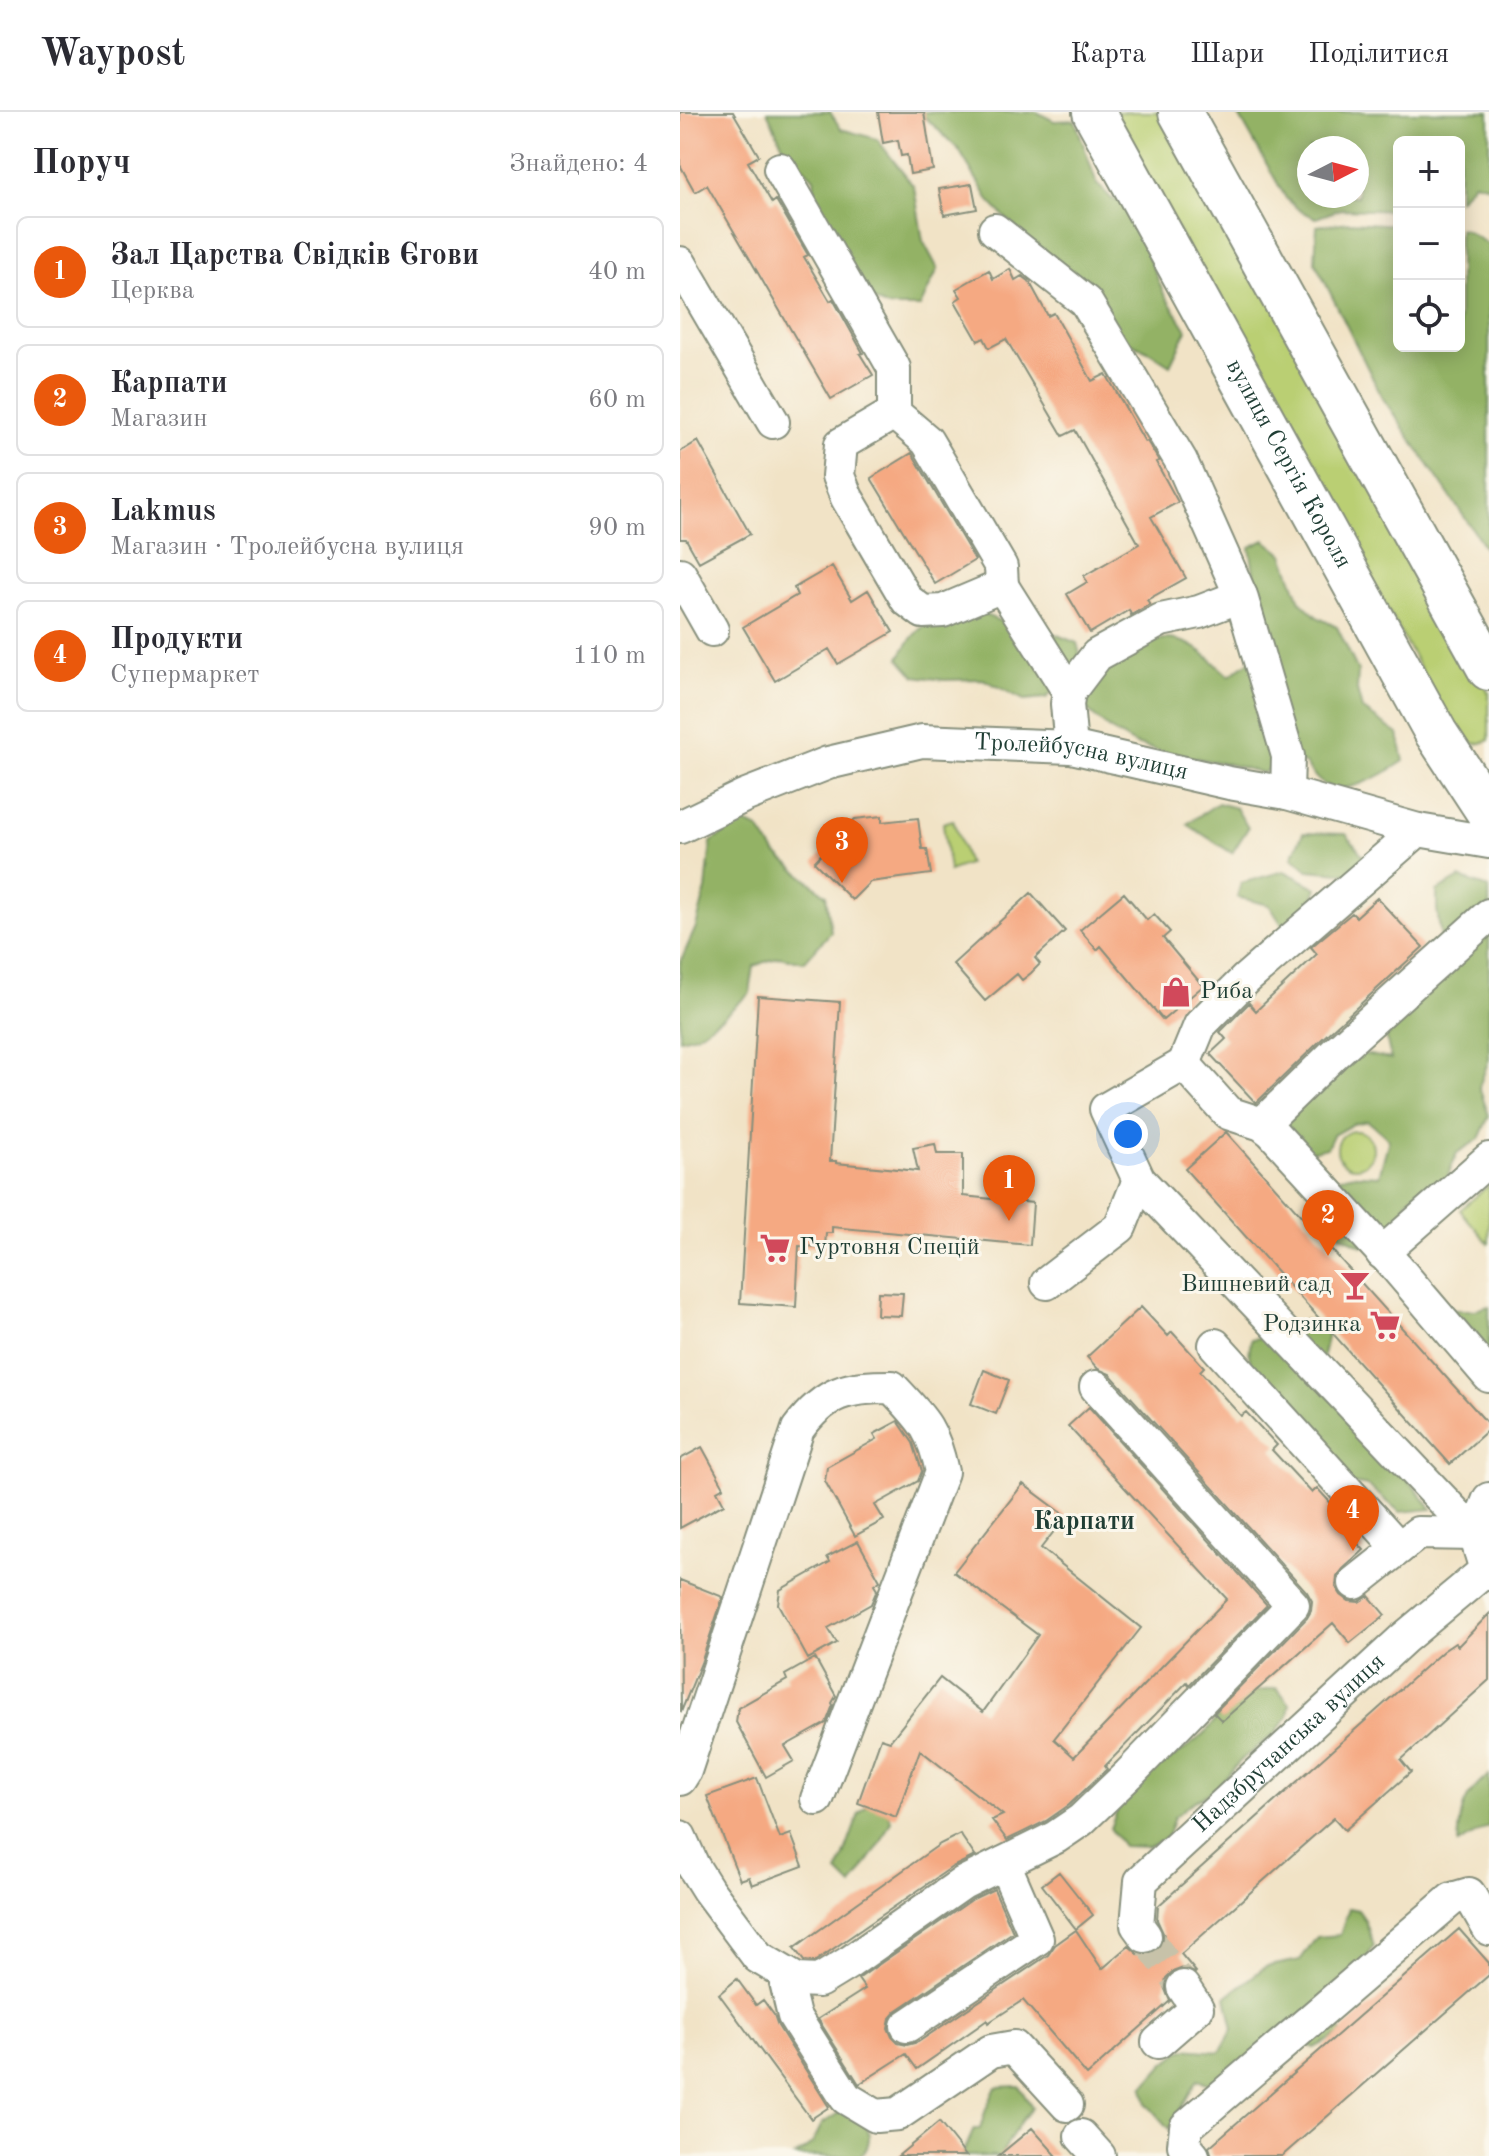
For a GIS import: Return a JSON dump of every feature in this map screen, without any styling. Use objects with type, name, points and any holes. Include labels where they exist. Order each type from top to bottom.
[{"type":"main road","name":"вулиця Сергія Короля","points":[[1094,112],[1436,733],[1489,814]]},
{"type":"main road","points":[[1180,112],[1489,669]]},
{"type":"street","points":[[780,169],[894,368],[894,413],[927,441],[1001,567],[1002,586],[1069,692]]},
{"type":"street","points":[[995,230],[1086,302],[1181,461],[1241,596],[1288,756],[1287,793]]},
{"type":"street","points":[[680,263],[773,422]]},
{"type":"street","points":[[894,413],[841,444],[838,476],[847,498],[907,600],[923,612],[943,611],[1002,586]]},
{"type":"street","points":[[680,574],[712,630]]},
{"type":"street","points":[[1071,747],[1067,704],[1069,692],[1097,655],[1161,620],[1199,612],[1241,596]]},
{"type":"street","name":"Тролейбусна вулиця","points":[[680,827],[744,796],[828,763],[922,741],[1071,747],[1287,793],[1418,830],[1489,842]]},
{"type":"street","points":[[1418,830],[1246,979],[1200,1025],[1184,1064],[1106,1109],[1139,1180],[1482,1528]]},
{"type":"street","points":[[1262,1124],[1335,1053],[1489,915]]},
{"type":"street","points":[[1184,1064],[1228,1113],[1262,1124],[1486,1366]]},
{"type":"street","points":[[1382,1253],[1489,1159]]},
{"type":"street","points":[[1047,1283],[1120,1227],[1139,1180]]},
{"type":"street","points":[[1215,1345],[1399,1548]]},
{"type":"street","points":[[680,1779],[798,1429],[811,1411],[837,1393],[864,1387],[892,1387],[922,1418],[936,1445],[942,1472],[817,1799]]},
{"type":"street","points":[[771,1965],[797,1980],[819,1981],[963,1883],[1056,1837],[1081,1820],[1293,1605],[1096,1387]]},
{"type":"street","points":[[1487,1572],[1482,1528],[1489,1499]]},
{"type":"street","points":[[1355,1583],[1418,1533],[1482,1528]]},
{"type":"street","name":"Надзбручанська вулиця","points":[[1145,1936],[1137,1925],[1141,1881],[1403,1639],[1487,1572]]},
{"type":"street","points":[[680,1837],[708,1890],[771,1965],[794,2016],[846,2098],[876,2116],[898,2114],[991,2051],[1014,2047],[1067,2105]]},
{"type":"street","points":[[907,2026],[1037,1939],[1004,1863]]},
{"type":"street","points":[[1193,2156],[1184,2145],[1186,2127],[1452,1899],[1469,1894],[1489,1929]]},
{"type":"street","points":[[1158,2042],[1197,2008],[1183,1987]]},
{"type":"green space","points":[[767,112],[830,112],[841,129],[877,139],[914,187],[923,241],[938,269],[920,307],[888,307],[866,297],[816,221],[814,178],[784,148]]},
{"type":"green space","points":[[915,112],[1037,112],[1054,121],[1075,120],[1097,184],[1112,199],[1134,204],[1150,238],[1147,253],[1164,294],[1187,330],[1170,365],[1124,340],[990,202],[959,150],[924,116]]},
{"type":"green space","points":[[1112,112],[1166,112],[1489,693],[1489,740],[1474,744],[1460,740]]},
{"type":"green space","points":[[1237,112],[1489,112],[1489,186],[1474,182],[1465,192],[1465,136],[1393,136],[1393,211],[1341,209],[1316,218],[1299,210],[1286,198]]},
{"type":"green space","points":[[1349,222],[1393,225],[1393,352],[1465,352],[1465,230],[1489,245],[1489,557],[1382,397],[1315,262],[1317,226]]},
{"type":"green space","points":[[1265,540],[1283,554],[1300,601],[1317,617],[1337,627],[1358,671],[1357,690],[1362,709],[1398,734],[1404,761],[1370,780],[1350,787],[1333,788],[1313,775],[1305,763],[1284,760],[1263,773],[1135,744],[1109,729],[1088,711],[1079,692],[1126,652],[1153,640],[1168,639],[1190,645],[1229,676],[1258,655],[1278,667],[1277,641],[1256,588],[1250,547]]},
{"type":"green space","points":[[964,606],[1028,633],[1055,634],[1077,643],[1083,666],[1046,698],[1024,700],[983,679],[944,680],[915,676],[899,658],[912,638],[926,625]]},
{"type":"green space","points":[[1218,803],[1236,808],[1248,828],[1232,853],[1187,824]]},
{"type":"green space","points":[[953,820],[968,864],[949,871],[943,823]]},
{"type":"green space","points":[[742,822],[759,829],[775,853],[826,895],[831,932],[804,962],[779,957],[754,966],[750,993],[696,1035],[680,1039],[680,963],[696,927],[706,889],[711,842]]},
{"type":"green space","points":[[1303,833],[1346,834],[1367,861],[1362,875],[1308,870],[1292,857]]},
{"type":"green space","points":[[1284,871],[1317,888],[1303,925],[1283,926],[1269,905],[1237,897],[1241,883]]},
{"type":"green space","points":[[1460,878],[1489,888],[1489,1059],[1479,1087],[1489,1116],[1479,1139],[1457,1153],[1441,1193],[1423,1187],[1406,1202],[1409,1221],[1362,1246],[1339,1234],[1321,1202],[1333,1184],[1344,1176],[1379,1176],[1389,1139],[1368,1121],[1353,1124],[1333,1135],[1327,1148],[1305,1153],[1274,1125],[1322,1082],[1333,1080],[1341,1068],[1364,1054],[1391,1059],[1386,1036],[1442,945],[1437,891]]},
{"type":"green space","points":[[1355,1131],[1368,1136],[1373,1149],[1368,1162],[1355,1167],[1342,1162],[1337,1149],[1342,1136]]},
{"type":"green space","points":[[1489,1185],[1489,1244],[1460,1210]]},
{"type":"green space","points":[[1489,1306],[1489,1383],[1452,1310],[1475,1310]]},
{"type":"green space","points":[[1305,1320],[1328,1334],[1319,1371],[1432,1509],[1400,1512],[1368,1486],[1338,1481],[1253,1377],[1249,1355],[1251,1339],[1280,1334]]},
{"type":"green space","points":[[1277,1688],[1290,1704],[1288,1716],[1276,1733],[1242,1759],[1213,1791],[1174,1817],[1167,1838],[1148,1847],[1123,1846],[1110,1828],[1121,1801],[1137,1781],[1204,1734],[1235,1695]]},
{"type":"green space","points":[[1489,1775],[1489,1826],[1458,1844],[1464,1805]]},
{"type":"green space","points":[[877,1795],[885,1801],[891,1821],[852,1886],[838,1872],[859,1814]]},
{"type":"green space","points":[[1349,1908],[1358,1910],[1365,1920],[1374,1946],[1338,2003],[1341,2034],[1314,2048],[1288,2034],[1216,2086],[1197,2080],[1169,2129],[1147,2104],[1143,2088],[1165,2063],[1183,2049],[1220,2052],[1233,2029],[1226,1997],[1265,1967],[1300,1960],[1317,1937],[1340,1935]]},
{"type":"green space","points":[[1019,2086],[1032,2108],[1000,2156],[962,2156],[974,2129],[980,2129],[996,2087]]},
{"type":"green space","points":[[843,2110],[865,2124],[869,2139],[863,2153],[859,2156],[795,2156],[812,2144],[822,2124]]},
{"type":"building","points":[[680,112],[733,112],[759,156],[748,162],[772,203],[776,200],[808,255],[804,257],[830,301],[833,299],[873,375],[831,399],[707,185],[695,192],[680,165]]},
{"type":"building","points":[[878,112],[924,112],[933,170],[910,174],[907,155],[901,156],[898,140],[883,143]]},
{"type":"building","points":[[972,184],[977,209],[944,215],[939,189]]},
{"type":"building","points":[[1010,269],[1015,280],[1022,276],[1029,281],[1048,316],[1054,313],[1092,381],[1106,374],[1159,461],[1156,462],[1178,502],[1151,517],[1186,578],[1147,600],[1150,604],[1131,615],[1129,610],[1090,633],[1067,594],[1087,582],[1084,576],[1139,544],[1075,430],[1063,436],[1006,339],[989,348],[984,338],[978,341],[955,301],[961,297],[956,289],[989,270],[993,279]]},
{"type":"building","points":[[698,441],[750,534],[699,562],[686,539],[680,539],[680,452]]},
{"type":"building","points":[[912,453],[975,560],[935,584],[871,478]]},
{"type":"building","points":[[832,566],[852,600],[868,590],[893,632],[838,664],[829,649],[775,681],[743,627],[797,595],[794,588]]},
{"type":"building","points":[[882,816],[882,822],[918,818],[922,849],[927,849],[931,874],[870,882],[852,900],[814,862],[855,819]]},
{"type":"building","points":[[1031,893],[1065,931],[1035,958],[1040,964],[1031,973],[1022,980],[1017,974],[985,1001],[953,964]]},
{"type":"building","points":[[1124,893],[1147,920],[1154,914],[1170,932],[1163,938],[1203,986],[1163,1020],[1101,946],[1097,950],[1080,930]]},
{"type":"building","points":[[1377,898],[1423,947],[1255,1102],[1210,1054],[1226,1039],[1220,1032],[1249,1003],[1256,1011],[1317,954],[1311,947],[1352,913],[1356,917]]},
{"type":"building","points":[[758,996],[840,1002],[830,1161],[918,1171],[913,1148],[935,1144],[937,1154],[963,1154],[963,1196],[1033,1203],[1030,1245],[832,1227],[832,1233],[826,1233],[825,1247],[799,1246],[796,1307],[740,1303]]},
{"type":"building","points":[[1226,1132],[1489,1425],[1489,1429],[1450,1464],[1185,1169]]},
{"type":"building","points":[[878,1292],[903,1293],[901,1316],[877,1315]]},
{"type":"building","points":[[1141,1307],[1168,1336],[1172,1332],[1204,1367],[1200,1371],[1241,1416],[1246,1412],[1277,1445],[1272,1450],[1312,1493],[1317,1488],[1348,1522],[1342,1527],[1364,1550],[1343,1569],[1337,1577],[1336,1587],[1349,1601],[1359,1602],[1369,1596],[1385,1615],[1350,1643],[1333,1623],[1222,1721],[1214,1713],[1307,1618],[1312,1601],[1110,1374],[1098,1369],[1087,1357]]},
{"type":"building","points":[[984,1370],[1009,1380],[996,1414],[971,1404]]},
{"type":"building","points":[[1089,1407],[1267,1605],[1189,1685],[1187,1682],[1105,1766],[1107,1769],[1069,1805],[1046,1821],[1007,1840],[992,1820],[1003,1815],[920,1750],[896,1817],[858,1803],[881,1738],[890,1741],[940,1678],[983,1712],[1038,1635],[954,1572],[1023,1484],[1066,1516],[1041,1548],[1141,1628],[1054,1739],[1074,1757],[1227,1599],[1068,1426]]},
{"type":"building","points":[[898,1421],[913,1443],[922,1471],[918,1481],[875,1505],[884,1520],[855,1536],[825,1481],[827,1467],[877,1439],[874,1434]]},
{"type":"building","points":[[702,1447],[724,1487],[717,1491],[724,1504],[680,1528],[680,1459]]},
{"type":"building","points":[[858,1541],[880,1581],[874,1585],[877,1590],[871,1604],[828,1628],[837,1643],[808,1659],[778,1604],[780,1590],[830,1562],[827,1557]]},
{"type":"building","points":[[680,1580],[723,1597],[681,1712]]},
{"type":"building","points":[[1489,1614],[1489,1680],[1401,1760],[1411,1772],[1345,1830],[1334,1818],[1181,1954],[1196,1972],[1183,1968],[1172,1972],[1166,1978],[1164,1987],[1170,2001],[1087,2075],[1023,2000],[988,2023],[987,2020],[917,2069],[906,2054],[859,2084],[818,2019],[865,1989],[858,1979],[973,1899],[994,1889],[1013,1932],[896,2011],[890,2018],[888,2028],[898,2043],[907,2045],[918,2042],[1048,1955],[1055,1945],[1076,1930],[1102,1969],[1129,1946],[1138,1954],[1155,1952],[1162,1944],[1164,1935],[1157,1920],[1158,1906],[1443,1651],[1455,1643],[1458,1646]]},
{"type":"building","points":[[815,1658],[836,1696],[826,1723],[785,1746],[794,1761],[766,1777],[736,1722],[738,1708],[787,1680],[785,1675]]},
{"type":"building","points":[[757,1778],[780,1838],[791,1834],[803,1866],[752,1885],[749,1877],[740,1880],[707,1796]]},
{"type":"building","points":[[960,1834],[975,1856],[952,1867],[814,1962],[804,1961],[794,1948],[940,1844]]},
{"type":"building","points":[[1059,1872],[1093,1915],[1076,1929],[1042,1885]]},
{"type":"building","points":[[1459,1929],[1489,1963],[1489,1975],[1282,2156],[1212,2156],[1209,2147]]},
{"type":"building","points":[[737,1979],[756,2005],[763,2000],[774,2015],[829,2107],[811,2119],[719,1994]]},
{"type":"building","points":[[939,2122],[966,2156],[898,2156]]},
{"type":"building","points":[[1032,2128],[1057,2156],[998,2156]]},
{"type":"tunnel","points":[[1145,1936],[1183,1987]]},
{"type":"place","name":"Lakmus","points":[[842,883]]},
{"type":"place","name":"Риба","points":[[1176,992]]},
{"type":"place","name":"Зал Царства Свідків Єгови","points":[[1009,1221]]},
{"type":"place","name":"Гуртовня Спецій","points":[[775,1248]]},
{"type":"place","name":"Карпати","points":[[1328,1256]]},
{"type":"place","name":"Вишневий сад","points":[[1355,1285]]},
{"type":"place","name":"Родзинка","points":[[1385,1325]]},
{"type":"place","name":"Продукти","points":[[1353,1551]]},
{"type":"district","name":"Карпати","points":[[1084,1522]]}]
